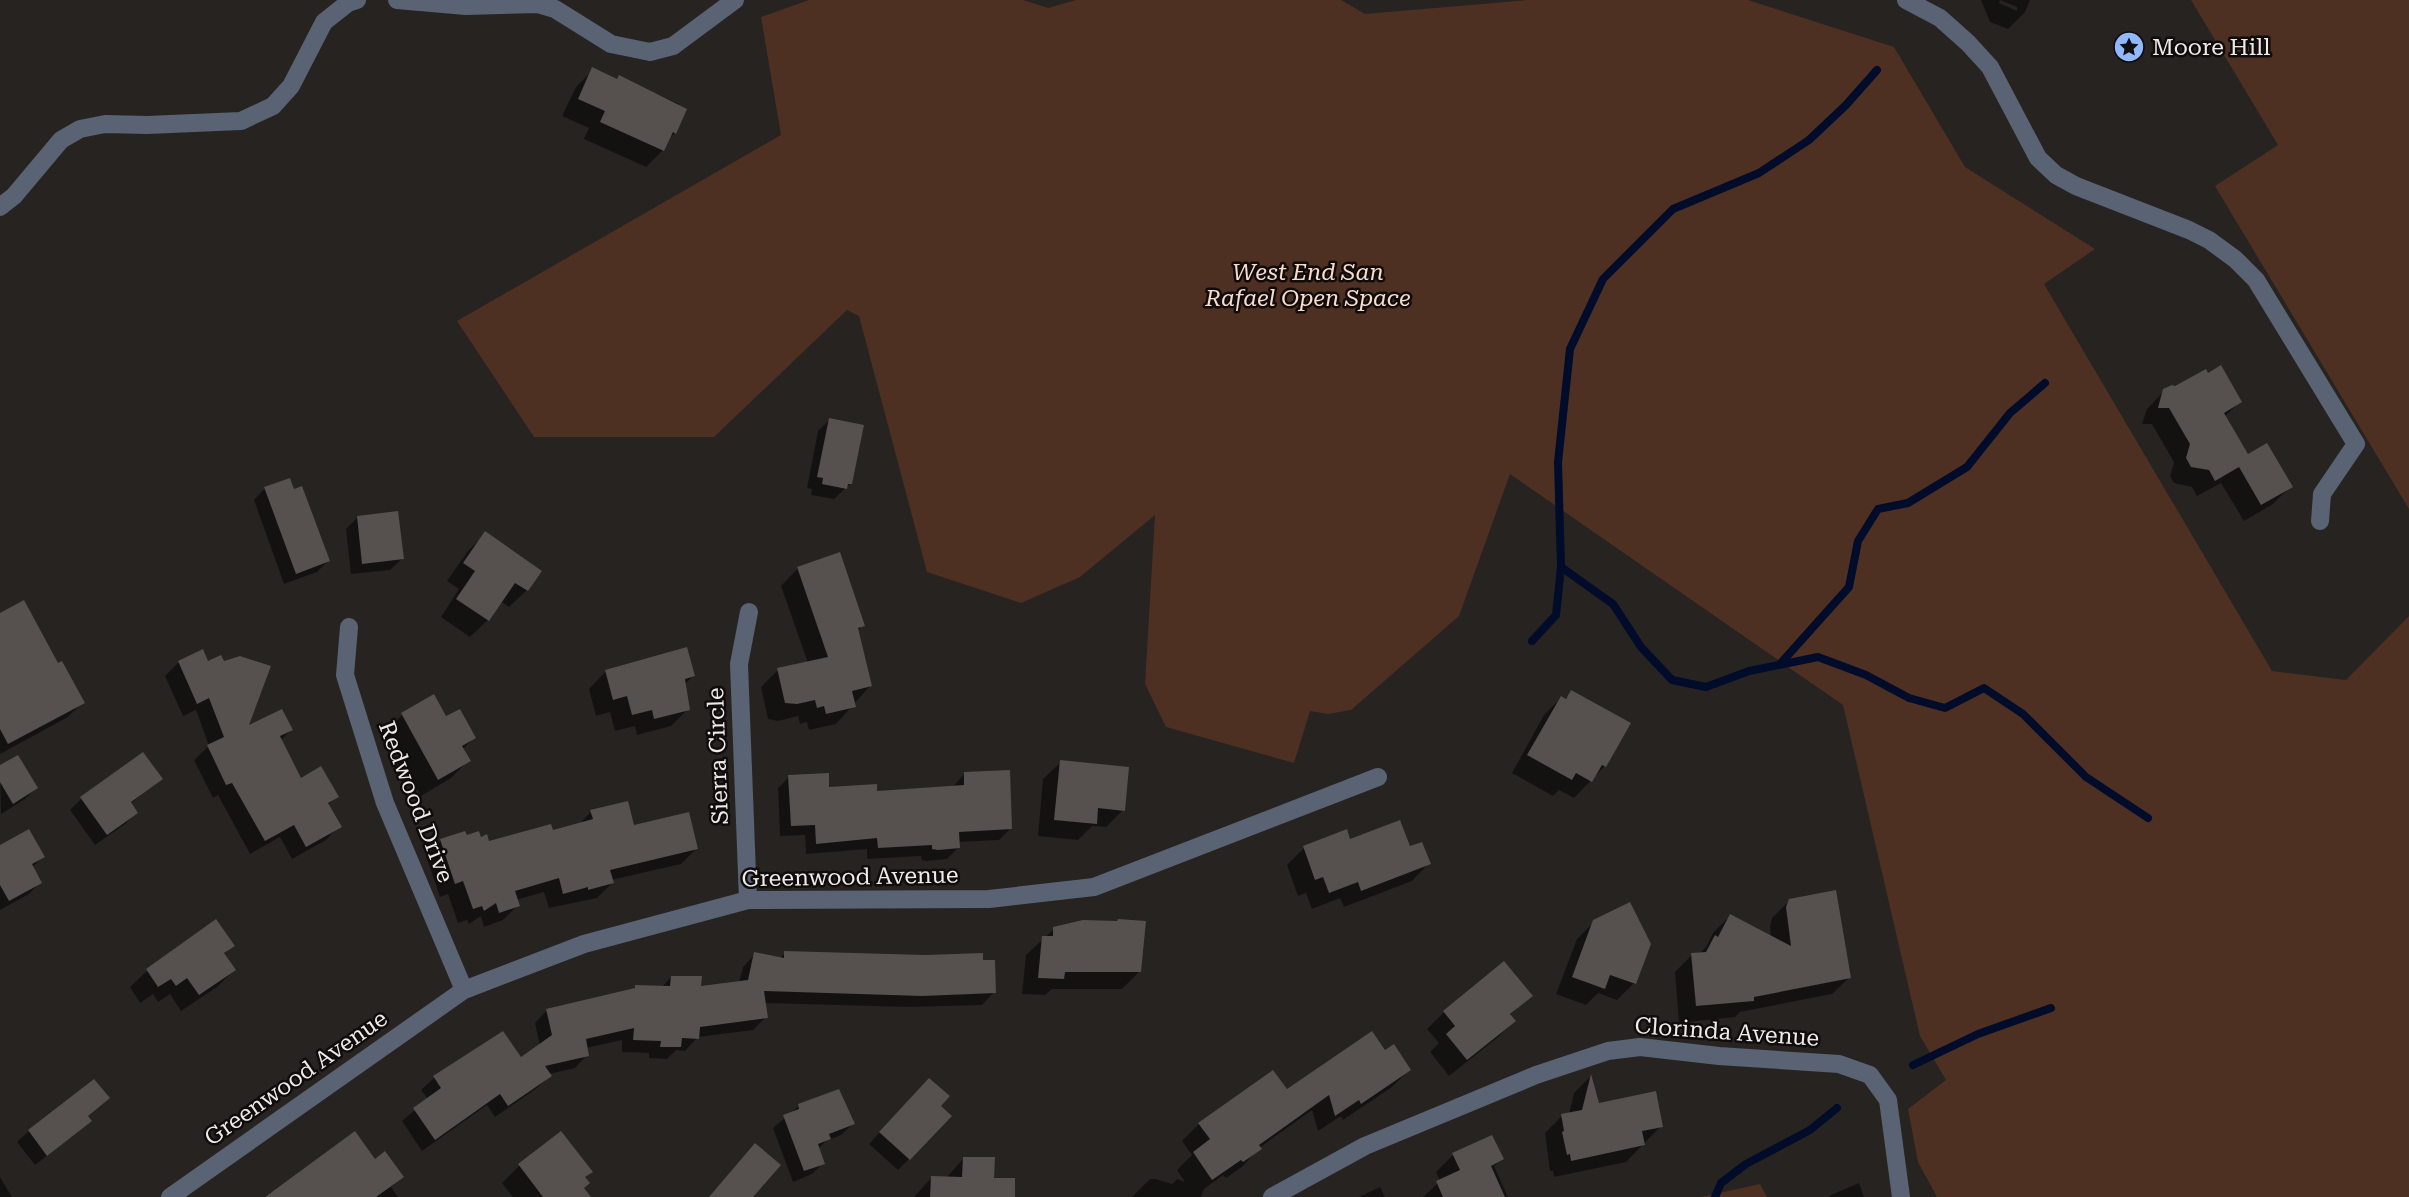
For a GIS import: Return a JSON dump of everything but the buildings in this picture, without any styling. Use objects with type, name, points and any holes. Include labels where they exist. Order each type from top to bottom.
[{"type":"street","points":[[0,207],[14,196],[61,140],[80,129],[105,124],[241,121],[273,106],[290,86],[324,22],[348,3],[357,0]]},
{"type":"street","points":[[397,0],[466,6],[538,4],[555,9],[611,44],[650,52],[673,46],[735,0]]},
{"type":"street","points":[[1906,0],[1940,18],[1990,67],[2038,158],[2056,175],[2076,186],[2209,240],[2235,259],[2256,280],[2356,444],[2322,494],[2320,521]]},
{"type":"street","name":"Sierra Circle","points":[[748,900],[739,664],[749,612]]},
{"type":"street","name":"Redwood Drive","points":[[349,627],[345,675],[385,803],[464,990]]},
{"type":"street","name":"Greenwood Avenue","points":[[170,1197],[464,990],[584,944],[748,900],[989,899],[1094,887],[1378,776]]},
{"type":"street","name":"Clorinda Avenue","points":[[1272,1197],[1365,1146],[1524,1080],[1608,1051],[1640,1047],[1719,1056],[1839,1064],[1870,1075],[1888,1100],[1901,1197]]},
{"type":"green space","name":"West End San Rafael Open Space","points":[[809,0],[1023,0],[1048,8],[1076,0],[1341,0],[1365,14],[1528,0],[1748,0],[1894,47],[1965,167],[2095,249],[2044,284],[2272,671],[2346,680],[2409,616],[2409,1197],[1937,1197],[1918,1162],[1908,1109],[1946,1080],[1920,1036],[1843,705],[1510,474],[1459,616],[1351,710],[1328,714],[1310,711],[1294,763],[1166,727],[1145,684],[1155,515],[1080,577],[1021,603],[927,572],[859,316],[847,310],[714,437],[534,437],[457,321],[781,135],[761,17]]},
{"type":"green space","points":[[2191,0],[2409,0],[2409,509],[2215,186],[2278,145]]},
{"type":"green space","points":[[1760,1184],[1767,1197],[1701,1197]]},
{"type":"waterway","points":[[1532,641],[1556,615],[1561,567],[1558,462],[1570,349],[1603,279],[1673,209],[1759,173],[1809,140],[1846,105],[1877,70]]},
{"type":"waterway","points":[[1780,664],[1849,587],[1858,541],[1878,509],[1908,503],[1967,467],[2010,413],[2045,383]]},
{"type":"waterway","points":[[1561,567],[1613,604],[1641,647],[1672,680],[1706,687],[1749,671],[1818,657],[1866,675],[1909,698],[1945,708],[1984,688],[2023,714],[2086,777],[2148,818]]},
{"type":"waterway","points":[[1913,1065],[1978,1034],[2051,1008]]},
{"type":"waterway","points":[[1715,1197],[1721,1183],[1746,1164],[1810,1130],[1837,1108]]},
{"type":"place","name":"Moore Hill","points":[[2129,47]]}]
